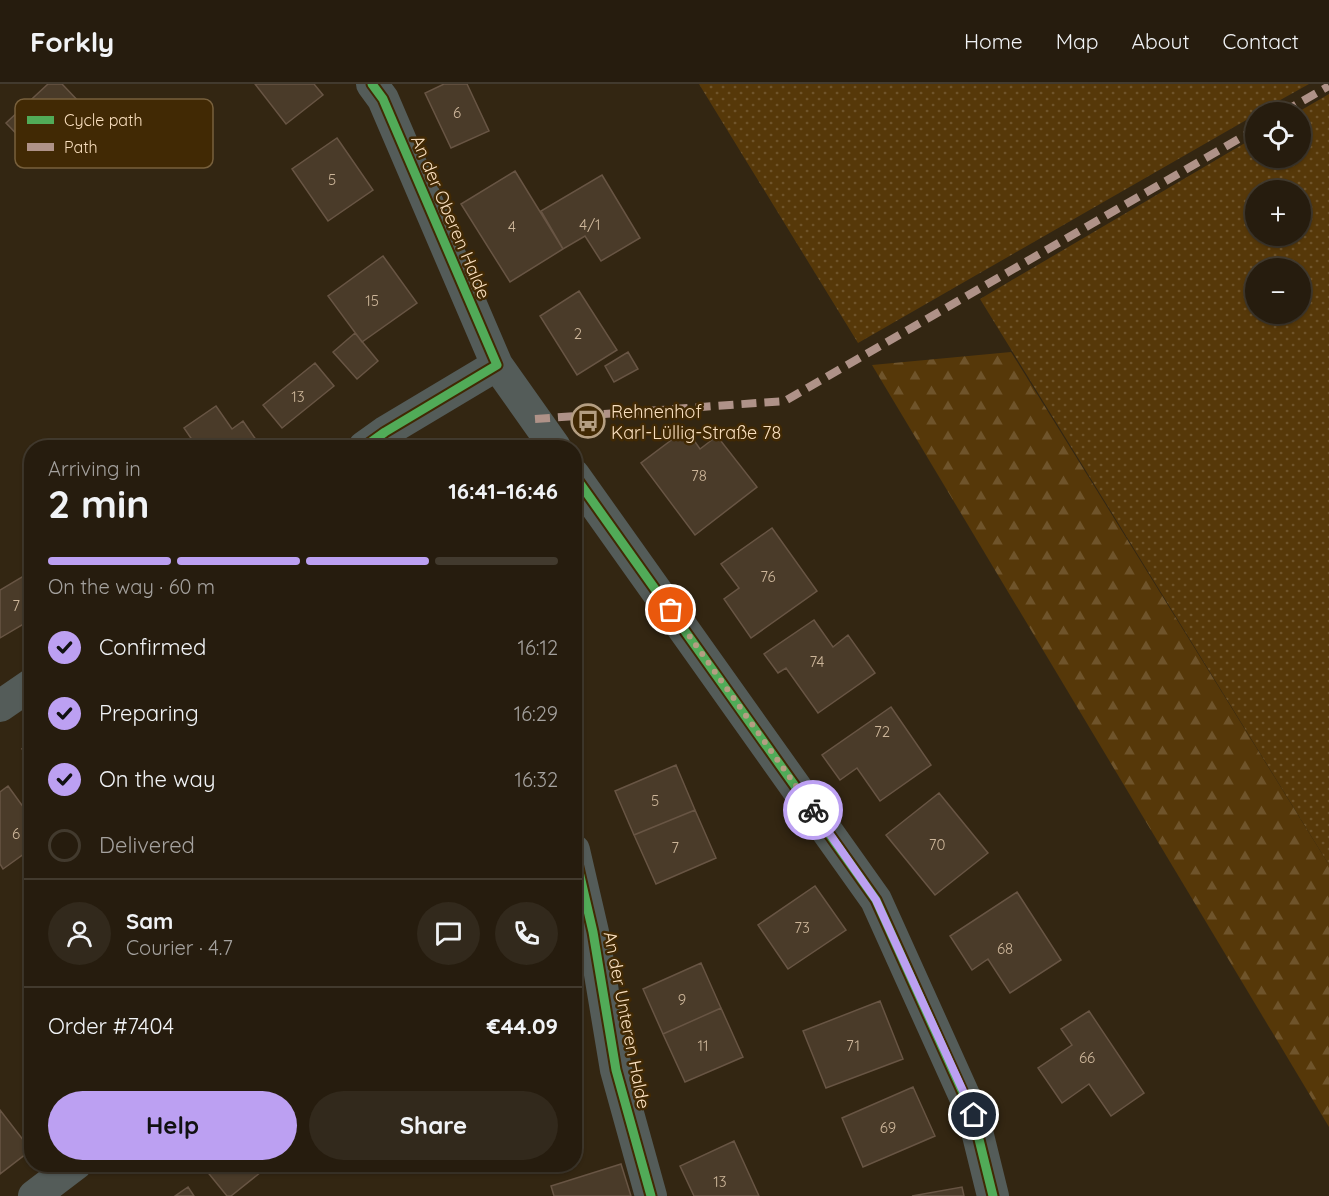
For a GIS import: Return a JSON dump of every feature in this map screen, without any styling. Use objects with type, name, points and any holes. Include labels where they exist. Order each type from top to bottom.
[{"type":"street","name":"An der Oberen Halde","points":[[372,84],[382,99],[497,365],[550,440]]},
{"type":"street","points":[[385,440],[497,365]]},
{"type":"street","points":[[582,486],[876,900],[974,1115],[993,1196]]},
{"type":"street","points":[[0,706],[24,690]]},
{"type":"street","name":"An der Unteren Halde","points":[[582,885],[593,932],[616,1070],[651,1196]]},
{"type":"street","points":[[34,1196],[66,1172]]},
{"type":"green space","points":[[699,84],[1309,84],[1277,102],[1245,102],[1245,121],[858,343]]},
{"type":"green space","points":[[1329,94],[1329,865],[980,299],[1245,143],[1245,168],[1311,168],[1311,104]]},
{"type":"green space","points":[[1011,352],[1329,865],[1329,1127],[872,365]]},
{"type":"building","points":[[48,84],[62,84],[76,99],[32,99]]},
{"type":"building","points":[[255,84],[314,84],[323,95],[286,124]]},
{"type":"building","points":[[444,84],[467,84],[489,131],[451,148],[425,93]]},
{"type":"building","points":[[15,115],[15,132],[6,123]]},
{"type":"building","points":[[337,138],[373,190],[328,221],[292,169]]},
{"type":"building","points":[[515,171],[563,249],[510,282],[461,204]]},
{"type":"building","points":[[602,175],[640,238],[601,261],[585,236],[563,249],[541,211]]},
{"type":"building","points":[[383,256],[417,303],[362,342],[328,296]]},
{"type":"building","points":[[579,291],[617,350],[577,375],[540,316]]},
{"type":"building","points":[[355,333],[378,361],[357,379],[333,352]]},
{"type":"building","points":[[628,352],[638,369],[614,382],[605,366]]},
{"type":"building","points":[[315,363],[334,386],[282,428],[263,405]]},
{"type":"building","points":[[216,406],[232,429],[243,421],[256,440],[192,440],[184,428]]},
{"type":"building","points":[[686,429],[700,449],[717,436],[757,487],[695,535],[641,463]]},
{"type":"building","points":[[772,528],[817,591],[751,638],[724,599],[739,588],[721,564]]},
{"type":"building","points":[[24,576],[24,624],[0,638],[0,590]]},
{"type":"building","points":[[814,620],[833,647],[848,635],[875,673],[818,713],[786,668],[778,673],[764,654]]},
{"type":"building","points":[[891,707],[931,765],[880,801],[857,768],[840,780],[822,755]]},
{"type":"building","points":[[676,765],[695,810],[634,835],[615,791]]},
{"type":"building","points":[[8,786],[24,808],[24,854],[3,869],[0,864],[0,792]]},
{"type":"building","points":[[939,793],[988,853],[935,895],[886,835]]},
{"type":"building","points":[[695,810],[716,858],[656,884],[634,835]]},
{"type":"building","points":[[815,886],[846,930],[788,969],[758,925]]},
{"type":"building","points":[[1017,892],[1061,960],[1010,993],[988,959],[972,970],[950,936]]},
{"type":"building","points":[[701,963],[721,1008],[663,1034],[643,989]]},
{"type":"building","points":[[880,1001],[903,1059],[826,1088],[803,1031]]},
{"type":"building","points":[[721,1008],[743,1057],[685,1082],[663,1034]]},
{"type":"building","points":[[1089,1011],[1144,1093],[1111,1116],[1089,1084],[1062,1103],[1038,1068],[1072,1045],[1061,1029]]},
{"type":"building","points":[[913,1087],[935,1136],[863,1167],[842,1118]]},
{"type":"building","points":[[0,1110],[24,1141],[24,1155],[0,1174]]},
{"type":"building","points":[[734,1141],[759,1196],[694,1196],[680,1166]]},
{"type":"building","points":[[621,1164],[631,1196],[554,1196],[551,1186]]},
{"type":"building","points":[[208,1172],[261,1172],[231,1196],[227,1196]]},
{"type":"building","points":[[188,1187],[194,1196],[175,1196]]},
{"type":"building","points":[[962,1187],[964,1196],[912,1196]]},
{"type":"marked path","points":[[1301,102],[1329,86]]},
{"type":"marked path","points":[[535,419],[785,401],[1245,135]]},
{"type":"cycle path","points":[[372,84],[383,99],[497,365],[374,440]]},
{"type":"cycle path","points":[[582,486],[876,900],[973,1115],[993,1196]]},
{"type":"cycle path","points":[[582,885],[593,932],[616,1070],[651,1196]]},
{"type":"way so far","points":[[671,610],[813,810]]},
{"type":"place","name":"Rehnenhof Karl-Lüllig-Straße 78","points":[[588,421]]},
{"type":"route","points":[[813,810],[876,900],[974,1115]]}]
